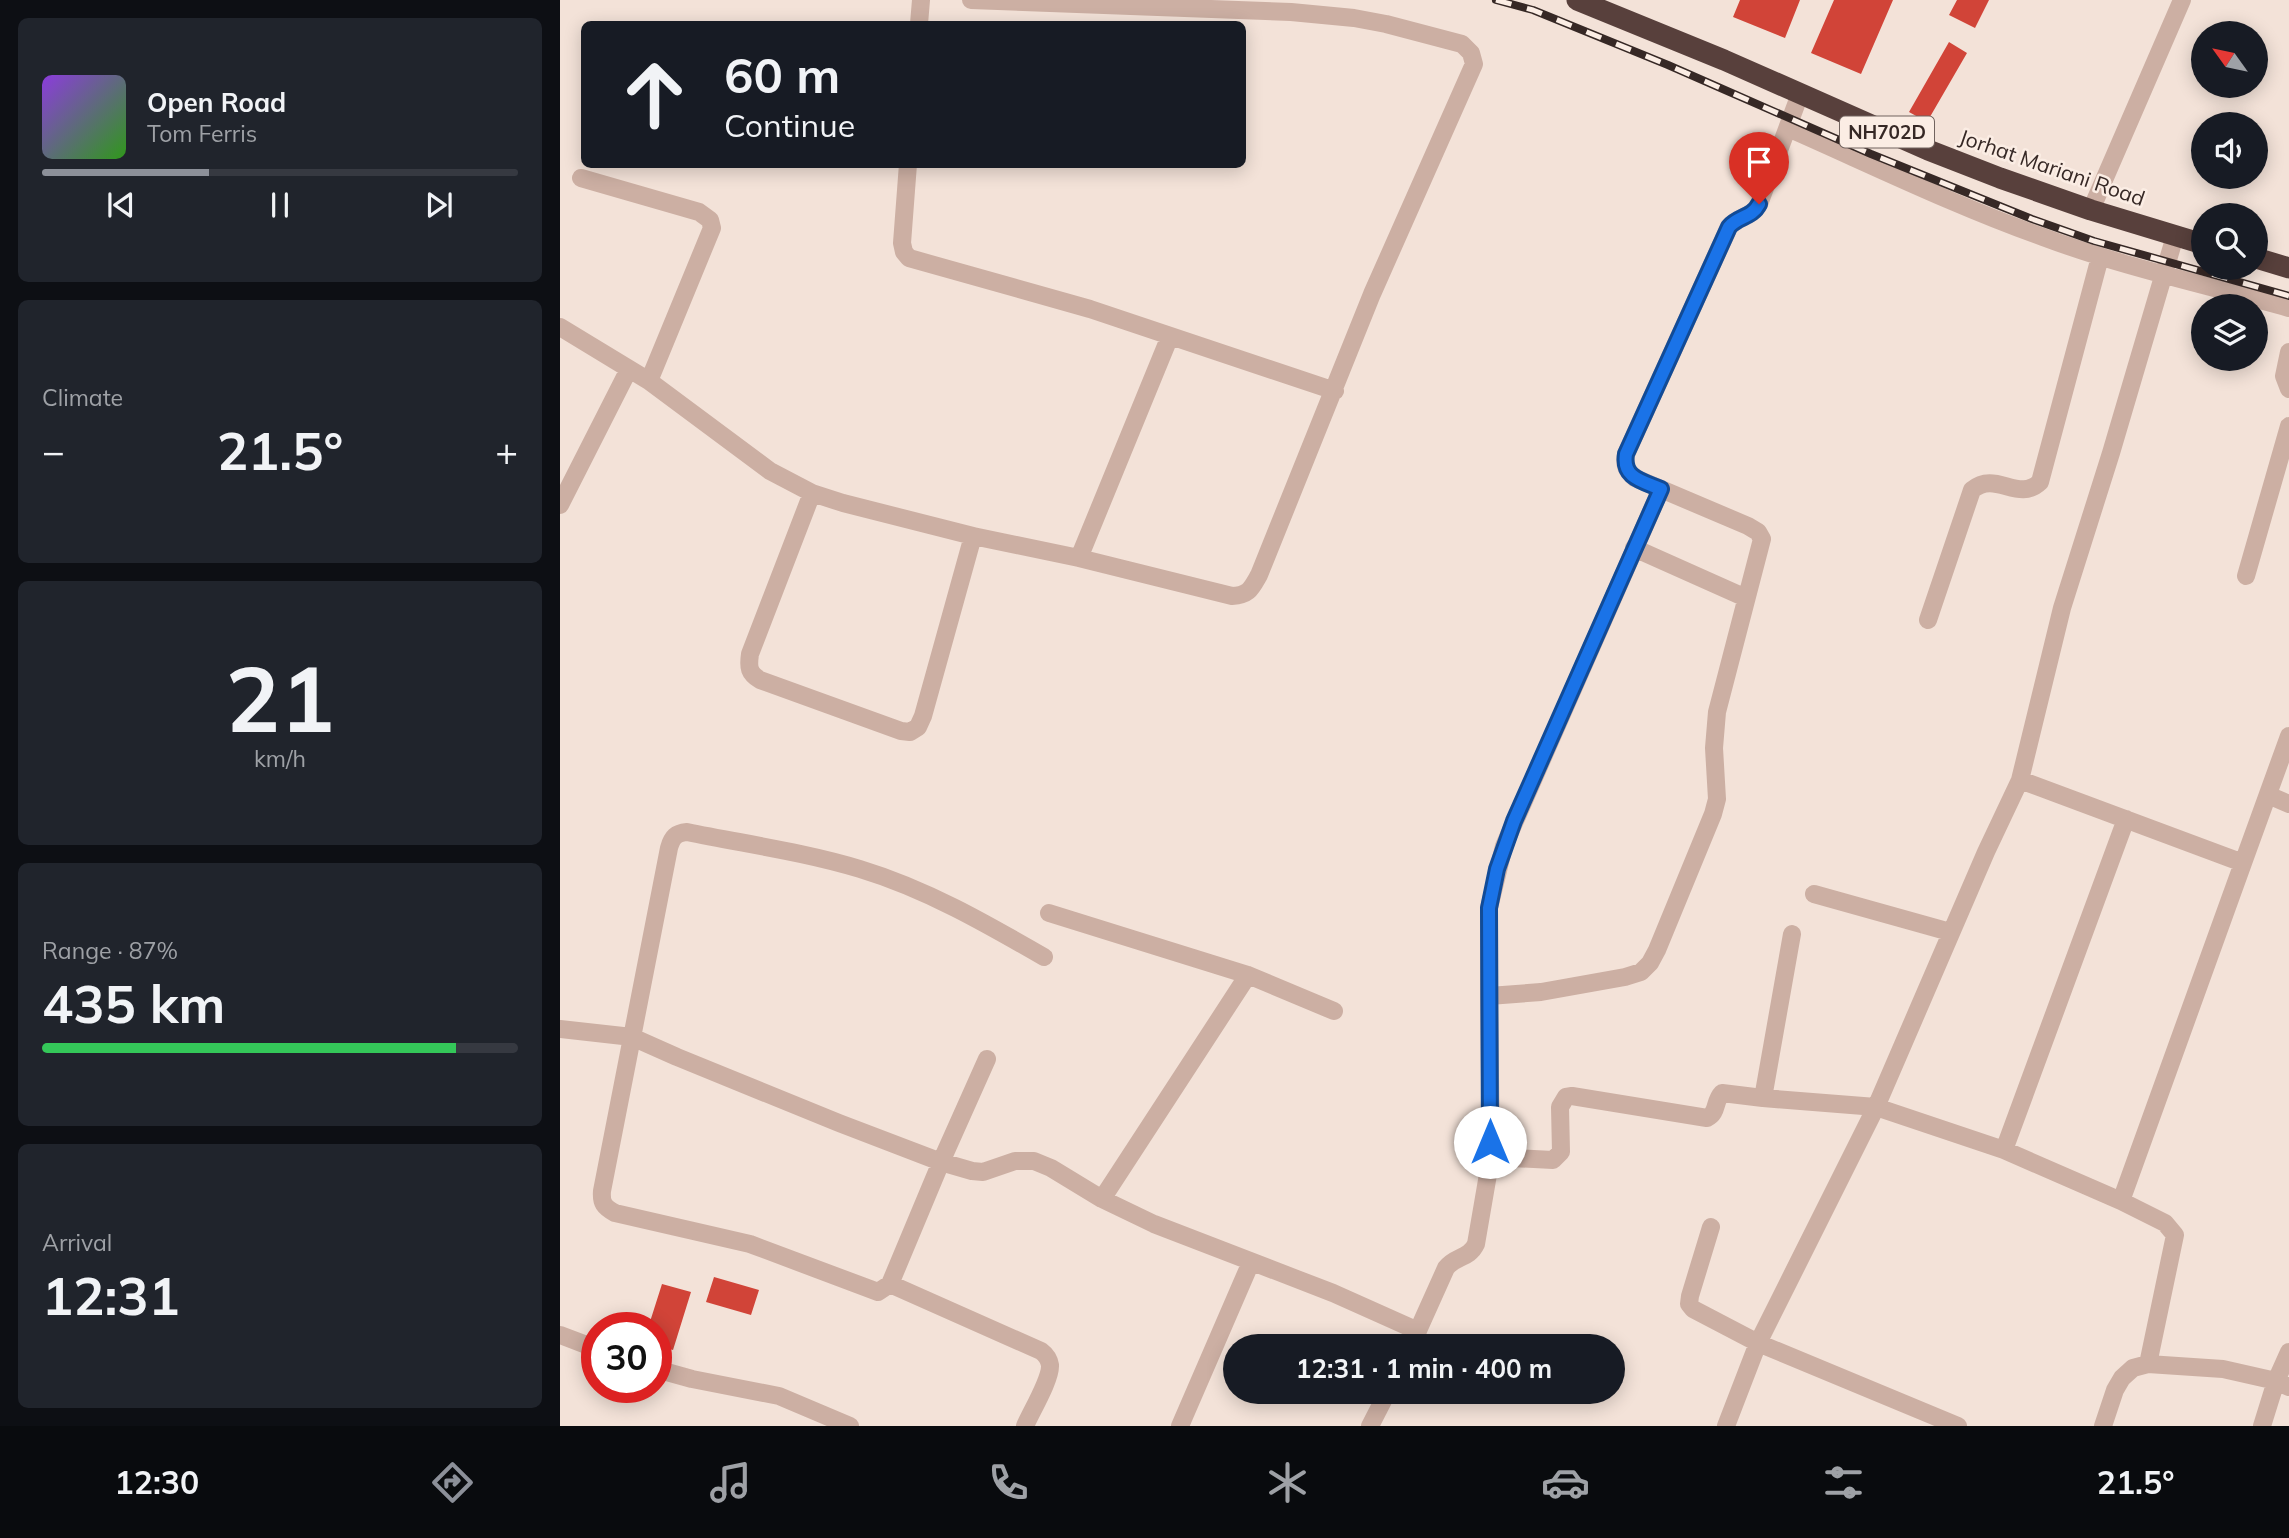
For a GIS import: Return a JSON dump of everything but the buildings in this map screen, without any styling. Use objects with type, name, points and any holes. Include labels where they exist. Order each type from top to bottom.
[{"type":"highway","name":"Jorhat Mariani Road","points":[[1577,0],[1724,60],[1964,164],[2091,210],[2191,241]]},
{"type":"highway","points":[[2268,262],[2289,268]]},
{"type":"street","points":[[919,21],[921,0]]},
{"type":"street","points":[[560,327],[649,381],[770,471],[812,493],[973,536],[1079,558],[1232,596],[1243,595],[1251,589],[1373,294],[1474,64],[1471,53],[1462,44],[1450,39],[1375,22],[1320,14],[971,0]]},
{"type":"street","points":[[2091,210],[2182,0]]},
{"type":"street","points":[[1489,996],[1541,992],[1641,972],[1657,950],[1717,799],[1715,725],[1735,635],[1762,540],[1758,532],[1635,478],[1624,465],[1626,454],[1729,227],[1735,220],[1756,210],[1800,94]]},
{"type":"street","points":[[1788,128],[1981,214],[2100,257],[2289,307]]},
{"type":"street","points":[[908,168],[901,243],[909,258],[1090,309],[1335,391]]},
{"type":"street","points":[[581,178],[699,212],[710,220],[712,228],[649,381]]},
{"type":"street","points":[[1726,1426],[1758,1343],[1876,1107],[1950,932],[2020,780],[2062,608],[2175,236]]},
{"type":"street","points":[[1928,620],[1972,489],[1980,483],[1990,482],[2022,490],[2033,489],[2040,482],[2100,257]]},
{"type":"street","points":[[1079,558],[1170,337]]},
{"type":"street","points":[[2289,352],[2284,376],[2289,389]]},
{"type":"street","points":[[560,505],[629,369]]},
{"type":"street","points":[[2246,576],[2289,426]]},
{"type":"street","points":[[1417,1334],[1446,1268],[1452,1261],[1471,1253],[1476,1244],[1491,1157],[1489,908],[1504,846],[1661,489]]},
{"type":"street","points":[[812,493],[750,654],[748,667],[752,675],[760,680],[901,731],[910,732],[918,727],[923,716],[973,536]]},
{"type":"street","points":[[1634,548],[1746,598]]},
{"type":"street","points":[[2121,1200],[2289,736]]},
{"type":"street","points":[[2020,780],[2243,863]]},
{"type":"street","points":[[2268,795],[2289,804]]},
{"type":"street","points":[[2004,1150],[2126,819]]},
{"type":"street","points":[[987,1059],[890,1284],[883,1290],[872,1291],[750,1244],[615,1213],[601,1202],[669,848],[672,838],[678,833],[687,832],[838,863],[880,876],[965,912],[1044,957]]},
{"type":"street","points":[[1814,894],[1950,932]]},
{"type":"street","points":[[1049,913],[1248,975],[1334,1011]]},
{"type":"street","points":[[1763,1098],[1792,934]]},
{"type":"street","points":[[1102,1199],[1248,975]]},
{"type":"street","points":[[560,1029],[632,1037],[941,1162],[983,1172],[1015,1161],[1034,1161],[1154,1224],[1333,1293],[1408,1334]]},
{"type":"street","points":[[1491,1157],[1553,1160],[1558,1157],[1561,1152],[1560,1107],[1566,1097],[1572,1096],[1707,1118],[1715,1111],[1722,1093],[1876,1107],[2004,1150],[2121,1200],[2165,1223],[2175,1235],[2148,1364]]},
{"type":"street","points":[[1711,1227],[1690,1296],[1689,1304],[1700,1313],[1758,1343],[1958,1426]]},
{"type":"street","points":[[1180,1426],[1251,1262]]},
{"type":"street","points":[[890,1284],[1041,1351],[1046,1356],[1050,1366],[1048,1376],[1025,1426]]},
{"type":"street","points":[[560,1335],[581,1343]]},
{"type":"street","points":[[2262,1426],[2282,1384],[2289,1352]]},
{"type":"street","points":[[2103,1426],[2122,1378],[2133,1368],[2148,1364],[2224,1369],[2282,1384]]},
{"type":"street","points":[[672,1373],[771,1394],[850,1426]]},
{"type":"street","points":[[1370,1426],[1381,1404]]},
{"type":"railway","points":[[1496,0],[1533,10],[1668,65],[1871,154],[2032,219],[2094,241],[2289,296]]},
{"type":"route","points":[[1490,1142],[1489,908],[1497,869],[1514,821],[1661,489],[1635,478],[1627,471],[1624,465],[1626,454],[1729,227],[1735,220],[1752,214],[1759,204]]}]
